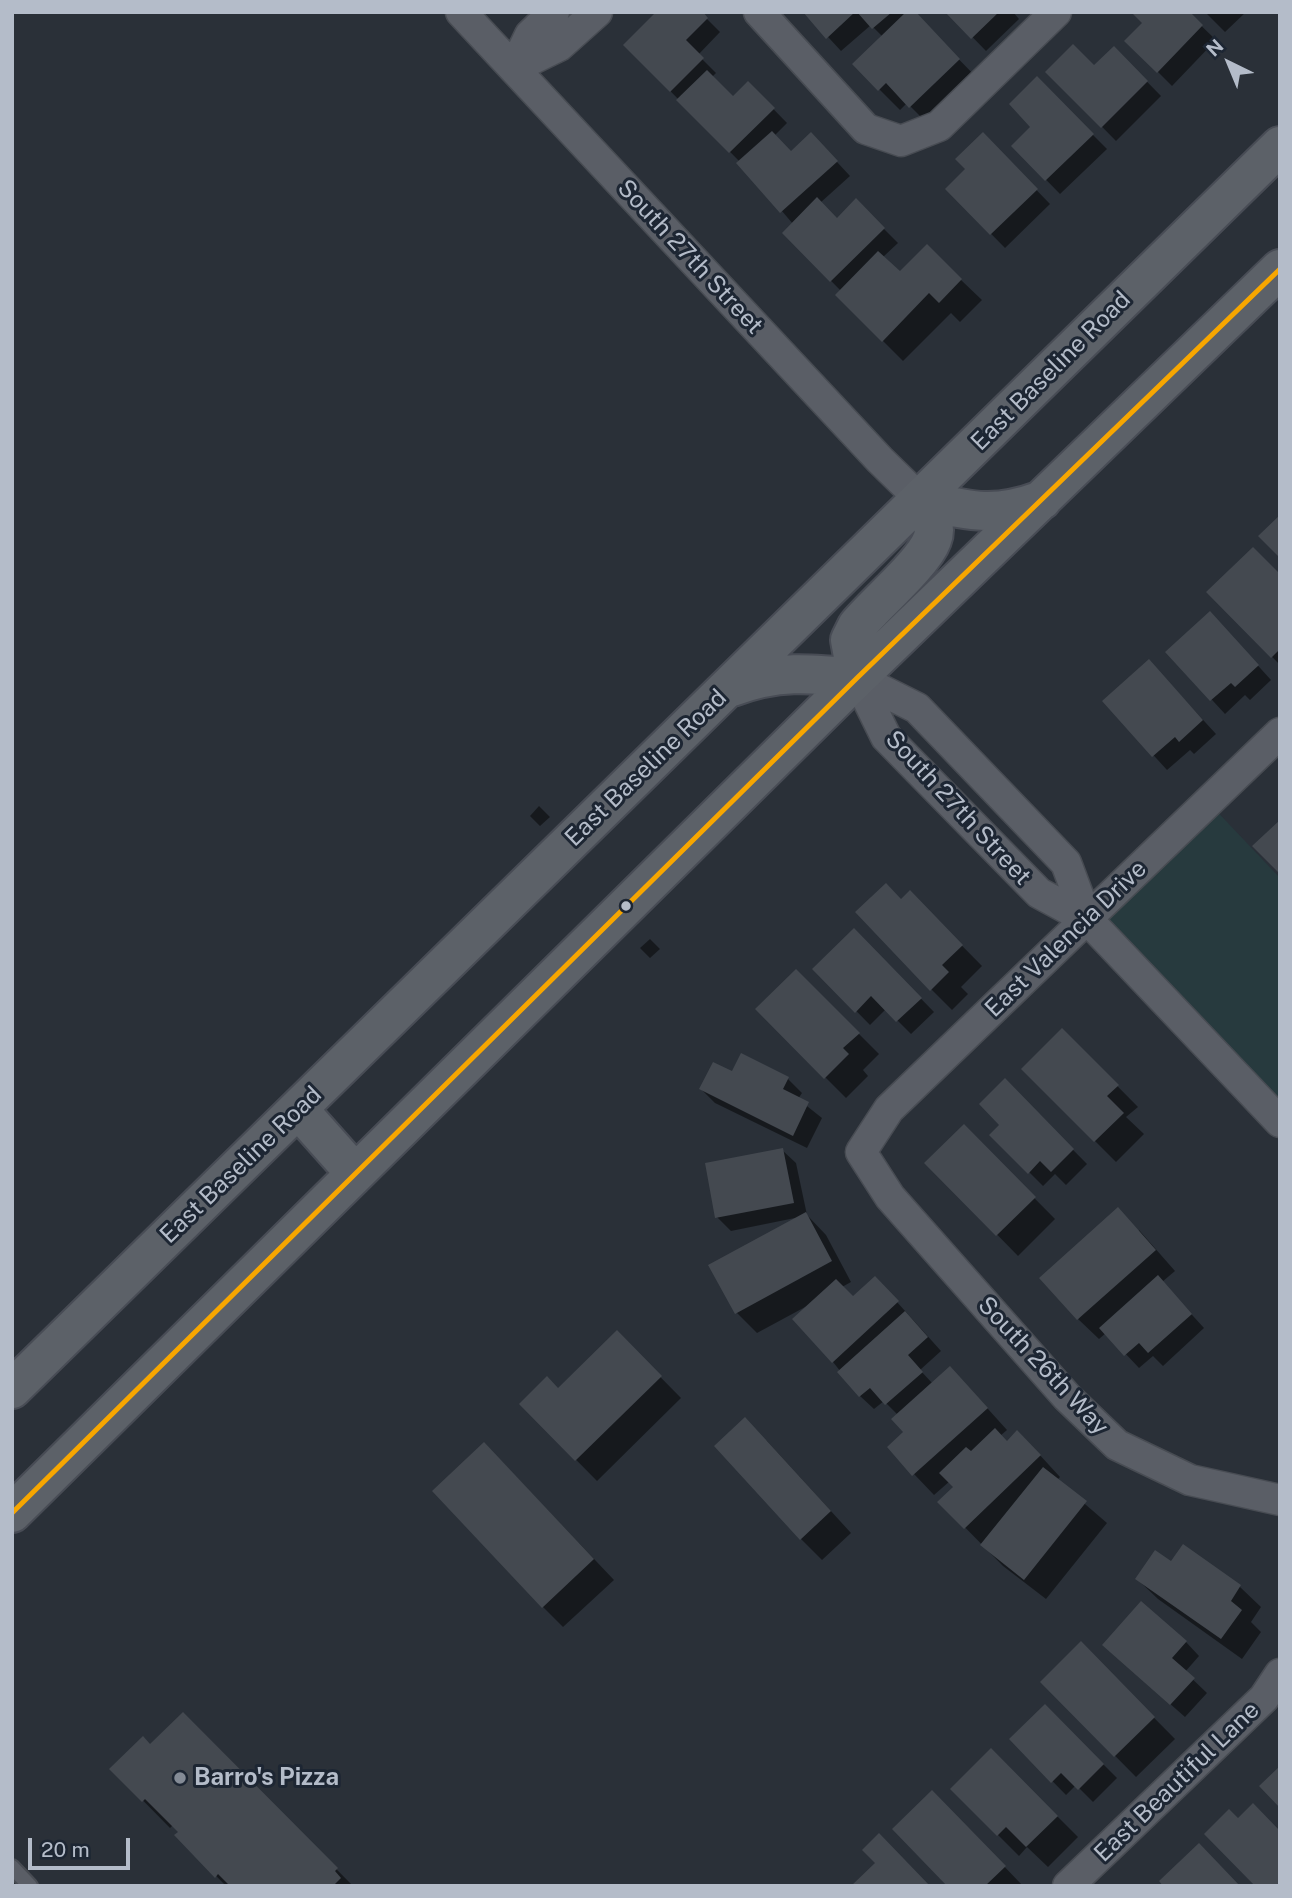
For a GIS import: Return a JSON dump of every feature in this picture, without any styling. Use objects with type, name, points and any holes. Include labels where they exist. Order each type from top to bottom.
[{"type":"main road","name":"East Baseline Road","points":[[12,1389],[1280,146]]},
{"type":"main road","points":[[12,1513],[354,1172],[857,678],[1280,269]]},
{"type":"main road","points":[[921,500],[969,511],[989,512],[1012,511],[1042,500]]},
{"type":"main road","points":[[857,678],[850,640],[857,626],[919,559],[932,539],[933,520],[921,500]]},
{"type":"main road","points":[[726,690],[758,677],[797,671],[857,678]]},
{"type":"main road","points":[[298,1110],[354,1172]]},
{"type":"street","name":"South 27th Street","points":[[461,12],[880,460],[921,500]]},
{"type":"street","points":[[514,68],[530,34],[554,12]]},
{"type":"street","points":[[514,68],[559,46],[597,12]]},
{"type":"street","points":[[759,12],[866,129],[901,141],[940,126],[1056,12]]},
{"type":"street","name":"South 27th Street","points":[[857,678],[917,708],[1066,863],[1087,919]]},
{"type":"street","name":"South 27th Street","points":[[857,678],[887,737],[1039,893],[1087,919],[1280,1122]]},
{"type":"street","name":"East Valencia Drive","points":[[861,1153],[889,1109],[1280,733]]},
{"type":"street","name":"South 26th Way","points":[[861,1153],[890,1197],[1067,1397],[1117,1445],[1190,1480],[1280,1500]]},
{"type":"street","name":"East Beautiful Lane","points":[[1068,1886],[1265,1698],[1280,1674]]},
{"type":"lane","points":[[12,1867],[30,1886]]},
{"type":"green space","points":[[1209,803],[1280,878],[1280,1122],[1087,919]]},
{"type":"building","points":[[656,12],[703,12],[708,18],[686,40],[704,58],[670,92],[623,45]]},
{"type":"building","points":[[803,12],[855,12],[826,39]]},
{"type":"building","points":[[857,12],[892,12],[872,29]]},
{"type":"building","points":[[906,12],[916,12],[960,59],[909,108],[886,83],[878,91],[852,64]]},
{"type":"building","points":[[945,12],[999,12],[971,39]]},
{"type":"building","points":[[1131,12],[1190,12],[1203,25],[1157,73],[1124,41],[1142,23]]},
{"type":"building","points":[[1073,44],[1094,65],[1114,46],[1148,81],[1101,128],[1045,72]]},
{"type":"building","points":[[707,70],[733,96],[748,81],[775,108],[729,153],[676,100]]},
{"type":"building","points":[[1037,76],[1094,134],[1045,181],[1011,146],[1030,127],[1009,104]]},
{"type":"building","points":[[772,131],[791,151],[811,132],[838,161],[780,213],[736,163]]},
{"type":"building","points":[[983,132],[1038,189],[990,235],[945,189],[965,169],[955,159]]},
{"type":"building","points":[[817,197],[837,218],[856,198],[885,228],[830,282],[782,233]]},
{"type":"building","points":[[927,244],[962,279],[939,303],[929,293],[882,342],[835,295],[878,251],[900,271]]},
{"type":"building","points":[[1280,515],[1280,558],[1258,536]]},
{"type":"building","points":[[1253,547],[1280,574],[1280,649],[1271,658],[1206,592]]},
{"type":"building","points":[[1210,611],[1259,665],[1235,687],[1231,683],[1210,701],[1165,652]]},
{"type":"building","points":[[1149,659],[1203,720],[1179,742],[1175,737],[1152,757],[1102,701]]},
{"type":"building","points":[[1280,820],[1280,874],[1252,846]]},
{"type":"building","points":[[886,883],[901,899],[910,890],[963,945],[942,965],[949,972],[930,991],[855,912]]},
{"type":"building","points":[[854,928],[922,998],[896,1022],[871,996],[855,1013],[812,969]]},
{"type":"building","points":[[796,969],[860,1033],[843,1048],[849,1054],[824,1079],[755,1009]]},
{"type":"building","points":[[1062,1028],[1119,1085],[1107,1096],[1124,1113],[1094,1142],[1021,1069]]},
{"type":"building","points":[[741,1053],[789,1077],[783,1089],[809,1102],[793,1136],[699,1089],[713,1062],[732,1071]]},
{"type":"building","points":[[1005,1078],[1074,1149],[1051,1172],[1040,1161],[1028,1174],[989,1135],[999,1125],[979,1104]]},
{"type":"building","points":[[964,1124],[1036,1197],[996,1236],[924,1163]]},
{"type":"building","points":[[783,1148],[794,1203],[715,1218],[705,1163]]},
{"type":"building","points":[[1118,1207],[1156,1250],[1077,1320],[1039,1278]]},
{"type":"building","points":[[806,1212],[832,1261],[735,1314],[708,1265]]},
{"type":"building","points":[[1158,1275],[1192,1314],[1148,1353],[1139,1343],[1124,1356],[1099,1328]]},
{"type":"building","points":[[875,1276],[899,1301],[832,1363],[792,1319],[836,1279],[853,1296]]},
{"type":"building","points":[[905,1311],[928,1337],[908,1355],[923,1372],[885,1405],[870,1388],[859,1397],[837,1372]]},
{"type":"building","points":[[617,1330],[662,1376],[575,1461],[519,1404],[547,1376],[558,1388]]},
{"type":"building","points":[[950,1366],[988,1408],[912,1476],[887,1447],[903,1432],[891,1419]]},
{"type":"building","points":[[745,1417],[831,1511],[800,1540],[714,1446]]},
{"type":"building","points":[[995,1428],[1007,1441],[1017,1430],[1041,1455],[964,1529],[937,1502],[953,1487],[939,1473],[966,1447],[971,1451]]},
{"type":"building","points":[[484,1442],[594,1559],[542,1608],[432,1491]]},
{"type":"building","points":[[1043,1467],[1087,1501],[1024,1580],[980,1545]]},
{"type":"building","points":[[1183,1544],[1241,1585],[1231,1601],[1242,1610],[1221,1639],[1135,1579],[1155,1550],[1171,1561]]},
{"type":"building","points":[[1141,1601],[1187,1641],[1172,1658],[1195,1678],[1170,1705],[1102,1645]]},
{"type":"building","points":[[1081,1641],[1155,1717],[1114,1757],[1040,1682]]},
{"type":"building","points":[[1045,1704],[1104,1764],[1078,1790],[1061,1773],[1051,1783],[1009,1739]]},
{"type":"building","points":[[183,1712],[338,1868],[335,1871],[341,1878],[333,1886],[230,1886],[218,1874],[215,1878],[174,1835],[178,1832],[145,1799],[142,1802],[109,1769],[143,1736],[150,1744]]},
{"type":"building","points":[[991,1748],[1058,1816],[1026,1847],[1006,1827],[997,1836],[950,1789]]},
{"type":"building","points":[[1280,1766],[1280,1808],[1259,1786]]},
{"type":"building","points":[[932,1790],[1006,1866],[985,1886],[947,1886],[892,1829]]},
{"type":"building","points":[[1253,1803],[1280,1831],[1280,1886],[1255,1886],[1204,1834],[1229,1809],[1238,1818]]},
{"type":"building","points":[[879,1833],[930,1886],[851,1886],[875,1863],[862,1850]]},
{"type":"building","points":[[1199,1843],[1240,1886],[1163,1886],[1159,1881]]},
{"type":"transit line","points":[[12,1513],[857,678],[1280,269]]},
{"type":"place","name":"Barro's Pizza","points":[[180,1778]]}]
